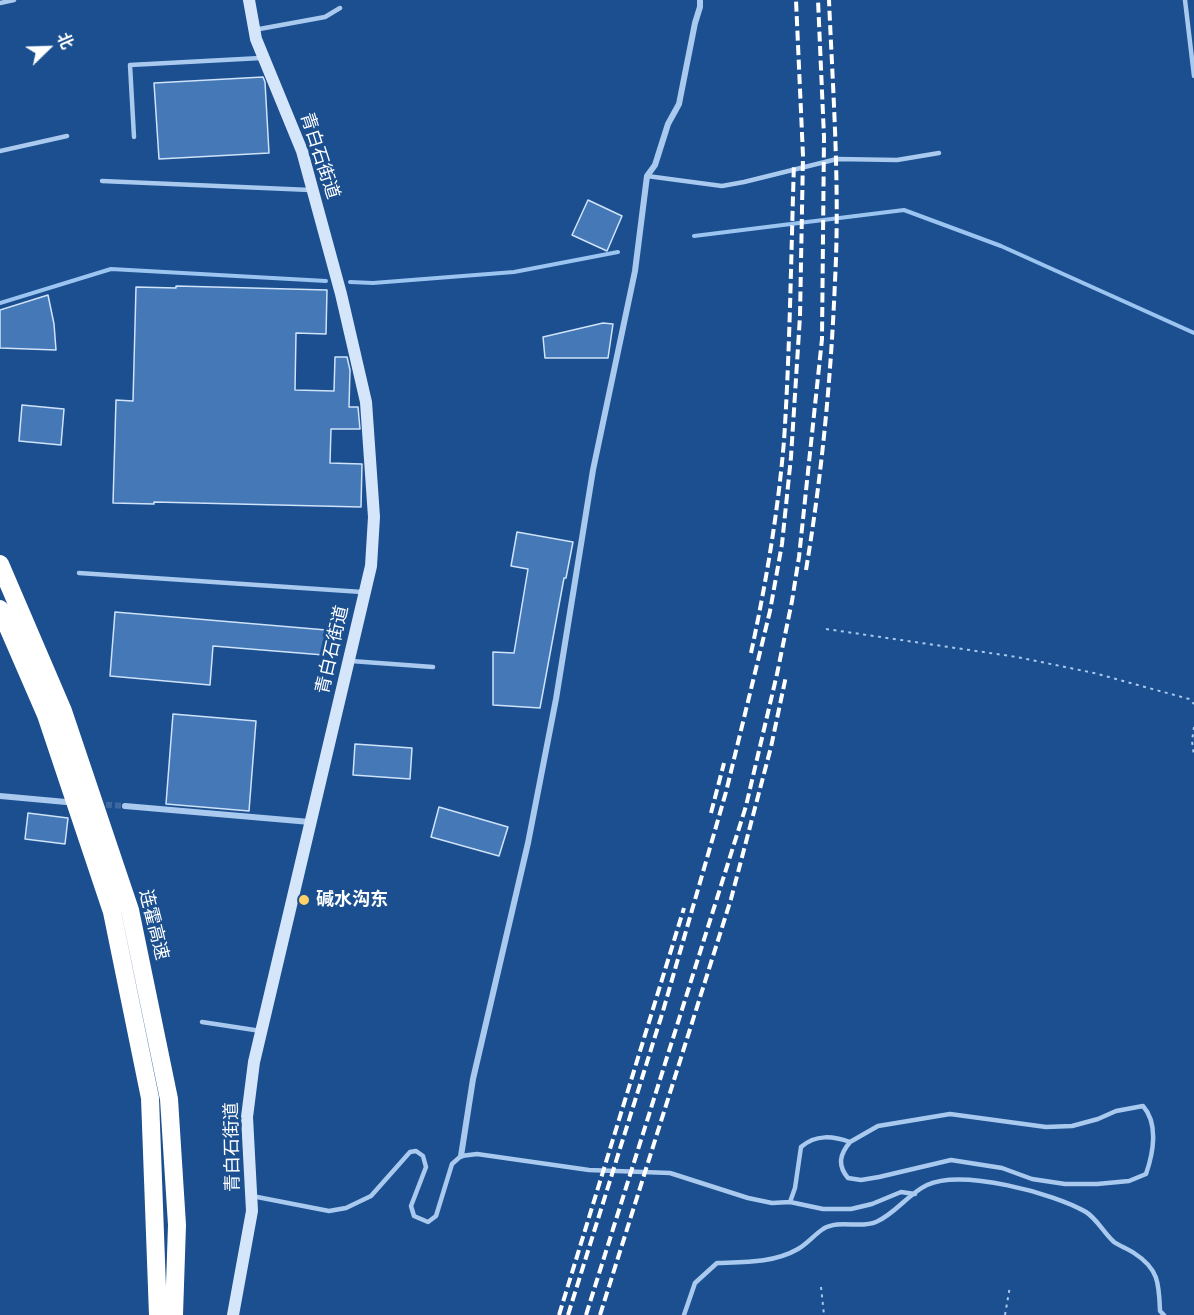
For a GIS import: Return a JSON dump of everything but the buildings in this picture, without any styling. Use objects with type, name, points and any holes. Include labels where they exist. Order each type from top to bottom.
[{"type":"highway","name":"连霍高速","points":[[0,564],[63,711],[130,910],[169,1099],[177,1225],[174,1315]]},
{"type":"highway","name":"连霍高速","points":[[0,609],[46,715],[112,912],[150,1098],[158,1315]]},
{"type":"street","name":"青白石街道","points":[[233,1315],[252,1211],[247,1117],[254,1062],[371,566],[374,517],[366,402],[341,294],[302,151],[256,39],[249,0]]},
{"type":"street","points":[[461,1156],[473,1079],[528,843],[556,699],[593,470],[635,271],[647,176],[655,165],[668,124],[679,104],[700,0]]},
{"type":"street","points":[[0,796],[66,801]]},
{"type":"street","points":[[125,806],[310,822]]},
{"type":"lane","points":[[0,3],[14,0]]},
{"type":"lane","points":[[1185,0],[1194,76]]},
{"type":"lane","points":[[254,30],[325,16],[340,8]]},
{"type":"lane","points":[[134,137],[130,64],[264,58]]},
{"type":"lane","points":[[0,151],[68,136]]},
{"type":"lane","points":[[647,176],[722,186],[837,159],[897,160],[939,153]]},
{"type":"lane","points":[[102,181],[313,190]]},
{"type":"lane","points":[[78,573],[365,593]]},
{"type":"lane","points":[[348,661],[433,667]]},
{"type":"lane","points":[[202,1022],[261,1030]]},
{"type":"lane","points":[[790,1202],[795,1188],[801,1147],[807,1142],[832,1136],[850,1142],[878,1126],[950,1114],[1046,1127],[1072,1126],[1116,1111],[1143,1106],[1148,1111],[1153,1130],[1152,1158],[1146,1174],[1129,1181],[1097,1184],[1065,1184],[1032,1179],[1002,1168],[951,1160],[879,1178],[861,1180],[848,1178],[842,1170],[841,1161],[843,1150],[850,1142]]},
{"type":"lane","points":[[252,1196],[329,1211],[346,1208],[371,1196],[410,1152],[416,1151],[423,1156],[426,1167],[411,1206],[414,1216],[428,1222],[436,1216],[452,1164],[461,1156],[477,1154],[590,1170],[670,1173],[748,1198],[772,1203],[790,1202],[823,1209],[851,1209],[872,1204],[901,1192],[915,1194]]},
{"type":"lane","points":[[684,1315],[695,1283],[717,1263],[754,1262],[778,1257],[797,1250],[824,1228],[847,1223],[873,1224],[927,1185],[953,1179],[993,1183],[1052,1197],[1088,1213],[1114,1242],[1136,1254],[1154,1270],[1159,1283],[1160,1311],[1164,1315]]},
{"type":"path","points":[[825,629],[1017,657],[1105,676],[1189,699],[1194,704]]},
{"type":"path","points":[[1194,728],[1192,741],[1194,756]]},
{"type":"path","points":[[1005,1315],[1010,1286]]},
{"type":"path","points":[[821,1287],[824,1315]]},
{"type":"waterway","points":[[694,236],[904,210],[1001,246],[1194,333]]},
{"type":"waterway","points":[[350,282],[373,283],[514,272],[618,252]]},
{"type":"waterway","points":[[0,303],[111,269],[326,281]]},
{"type":"tunnel","points":[[97,804],[125,806]]},
{"type":"railway","points":[[568,1315],[663,1011],[726,792],[770,611],[782,544],[791,457],[800,316],[803,156],[796,0]]},
{"type":"railway","points":[[586,1315],[746,806],[792,601],[799,557],[822,339],[824,137],[818,0]]},
{"type":"railway","points":[[806,570],[825,426],[835,281],[836,176],[829,0]]},
{"type":"railway","points":[[751,653],[771,547],[784,441],[794,163]]},
{"type":"railway","points":[[600,1315],[731,899],[771,747],[786,676]]},
{"type":"railway","points":[[711,813],[724,763]]},
{"type":"railway","points":[[559,1315],[684,908]]},
{"type":"place","name":"碱水沟东","points":[[304,900]]}]
